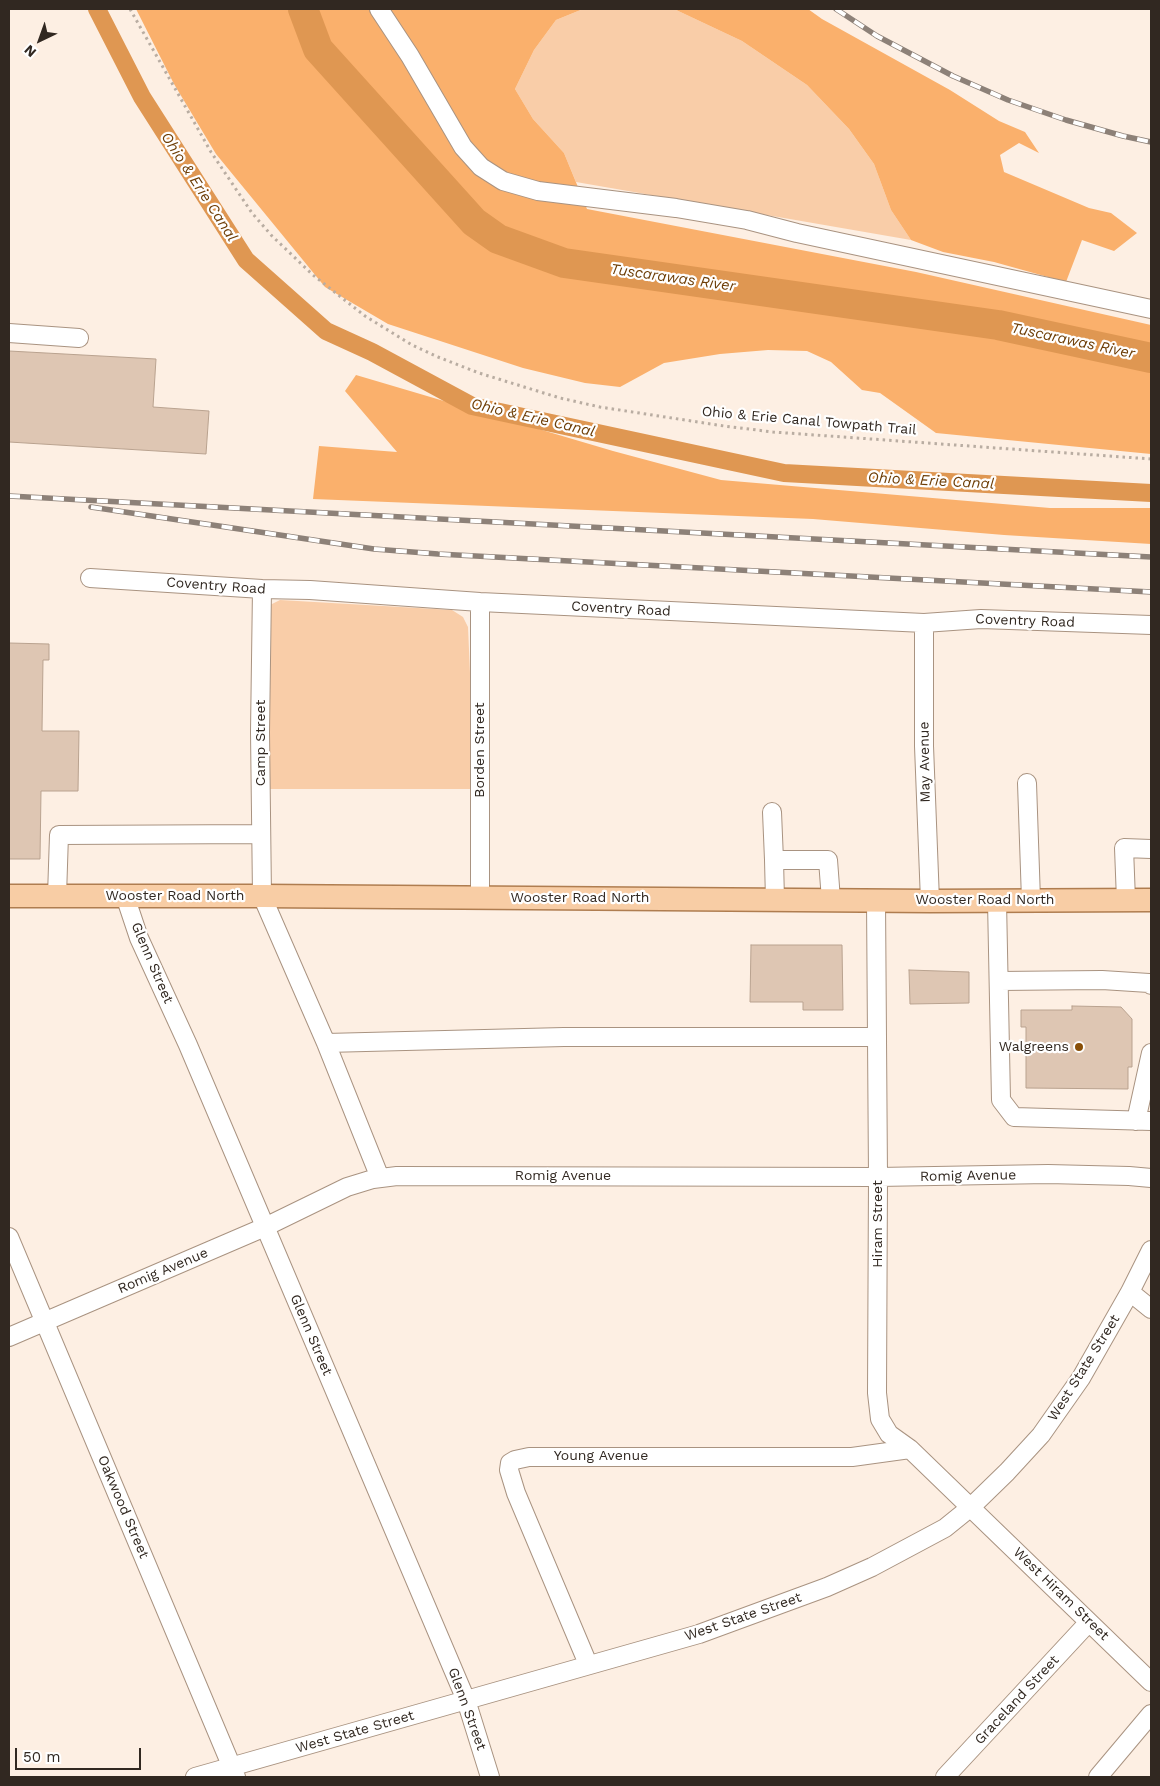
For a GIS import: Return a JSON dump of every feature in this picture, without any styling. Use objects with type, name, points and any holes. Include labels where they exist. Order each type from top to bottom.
[{"type":"main road","name":"Wooster Road North","points":[[9,896],[930,901],[1151,900]]},
{"type":"street","points":[[379,9],[410,56],[463,147],[481,167],[503,181],[538,191],[676,208],[747,220],[797,233],[1151,309]]},
{"type":"street","points":[[9,333],[79,338]]},
{"type":"street","name":"Coventry Road","points":[[90,578],[262,589],[310,590],[480,602],[924,623],[981,619],[1151,625]]},
{"type":"street","name":"Camp Street","points":[[262,589],[260,732],[262,896]]},
{"type":"street","name":"Borden Street","points":[[480,602],[480,898]]},
{"type":"street","name":"May Avenue","points":[[924,623],[924,746],[930,901]]},
{"type":"street","points":[[1027,782],[1032,900]]},
{"type":"street","points":[[772,812],[775,900]]},
{"type":"street","points":[[57,896],[59,835],[261,834]]},
{"type":"street","points":[[1126,900],[1124,848],[1151,848]]},
{"type":"street","points":[[774,860],[828,860],[831,900]]},
{"type":"street","name":"Glenn Street","points":[[125,896],[139,938],[188,1045],[466,1700],[490,1777]]},
{"type":"street","points":[[262,896],[326,1044],[380,1178]]},
{"type":"street","name":"Hiram Street","points":[[876,900],[878,1394],[880,1420],[889,1434],[910,1449],[971,1507]]},
{"type":"street","points":[[998,901],[1001,1100],[1014,1117],[1144,1121],[1151,1052]]},
{"type":"street","points":[[999,981],[1102,980],[1151,984]]},
{"type":"street","points":[[326,1044],[564,1037],[876,1037]]},
{"type":"street","name":"Romig Avenue","points":[[9,1337],[265,1227],[347,1187],[380,1178],[398,1176],[878,1177],[1048,1174],[1151,1178]]},
{"type":"street","name":"Oakwood Street","points":[[9,1237],[235,1772]]},
{"type":"street","name":"West State Street","points":[[195,1777],[235,1772],[466,1700],[698,1634],[827,1587],[872,1567],[946,1528],[971,1507],[1041,1436],[1080,1378],[1130,1292],[1151,1250]]},
{"type":"street","points":[[1130,1292],[1151,1310]]},
{"type":"street","name":"Young Avenue","points":[[588,1664],[516,1493],[509,1470],[510,1463],[514,1460],[528,1457],[852,1457],[910,1449]]},
{"type":"street","name":"West Hiram Street","points":[[971,1507],[1151,1682]]},
{"type":"street","name":"Graceland Street","points":[[945,1777],[1089,1622]]},
{"type":"street","points":[[1098,1777],[1151,1714]]},
{"type":"path","name":"Ohio & Erie Canal Towpath Trail","points":[[130,9],[211,152],[252,213],[272,236],[313,275],[365,316],[412,345],[438,358],[560,398],[600,407],[670,418],[773,432],[1151,459]]},
{"type":"shaded area","points":[[136,9],[583,9],[556,20],[534,50],[515,89],[533,119],[564,153],[587,209],[916,272],[1151,325],[1151,454],[936,433],[880,393],[862,390],[831,362],[807,351],[768,350],[720,354],[664,363],[620,387],[585,383],[523,368],[388,324],[325,287],[216,154],[174,84]]},
{"type":"shaded area","points":[[583,9],[674,9],[742,41],[807,85],[849,129],[874,164],[891,210],[911,240],[576,182],[564,153],[533,119],[515,89],[534,50],[556,20]]},
{"type":"shaded area","points":[[674,9],[808,9],[822,19],[950,90],[999,121],[1025,132],[1039,153],[1019,143],[1000,155],[1004,172],[1089,208],[1111,213],[1137,233],[1114,251],[1082,240],[1066,282],[994,262],[943,252],[911,240],[891,210],[874,164],[849,129],[807,85],[742,41]]},
{"type":"shaded area","points":[[356,375],[613,451],[721,480],[1050,508],[1151,508],[1151,544],[1004,535],[813,519],[313,499],[319,446],[397,452],[345,391]]},
{"type":"shaded area","points":[[280,600],[452,610],[463,617],[468,627],[475,789],[265,789],[268,606]]},
{"type":"building","points":[[9,351],[156,359],[153,407],[209,411],[206,454],[9,442]]},
{"type":"building","points":[[9,643],[49,644],[49,660],[43,660],[42,731],[79,731],[78,791],[41,791],[40,859],[9,859]]},
{"type":"building","points":[[751,945],[842,945],[843,1010],[803,1010],[803,1002],[750,1002]]},
{"type":"building","points":[[909,970],[969,972],[969,1003],[910,1004]]},
{"type":"building","name":"Walgreens","points":[[1072,1006],[1121,1007],[1132,1019],[1132,1067],[1128,1067],[1128,1089],[1026,1088],[1026,1027],[1021,1027],[1021,1010],[1072,1010]]},
{"type":"waterway","name":"Ohio & Erie Canal","points":[[97,9],[142,97],[246,260],[326,331],[372,352],[472,406],[784,473],[1151,493]]},
{"type":"waterway","name":"Tuscarawas River","points":[[303,9],[318,49],[474,222],[498,239],[564,263],[998,325],[1151,358]]},
{"type":"railway","points":[[836,9],[877,36],[953,76],[1008,100],[1066,120],[1151,142]]},
{"type":"railway","points":[[9,496],[1151,557]]},
{"type":"railway","points":[[91,507],[374,549],[1151,592]]},
{"type":"place","name":"Walgreens","points":[[1079,1047]]}]
